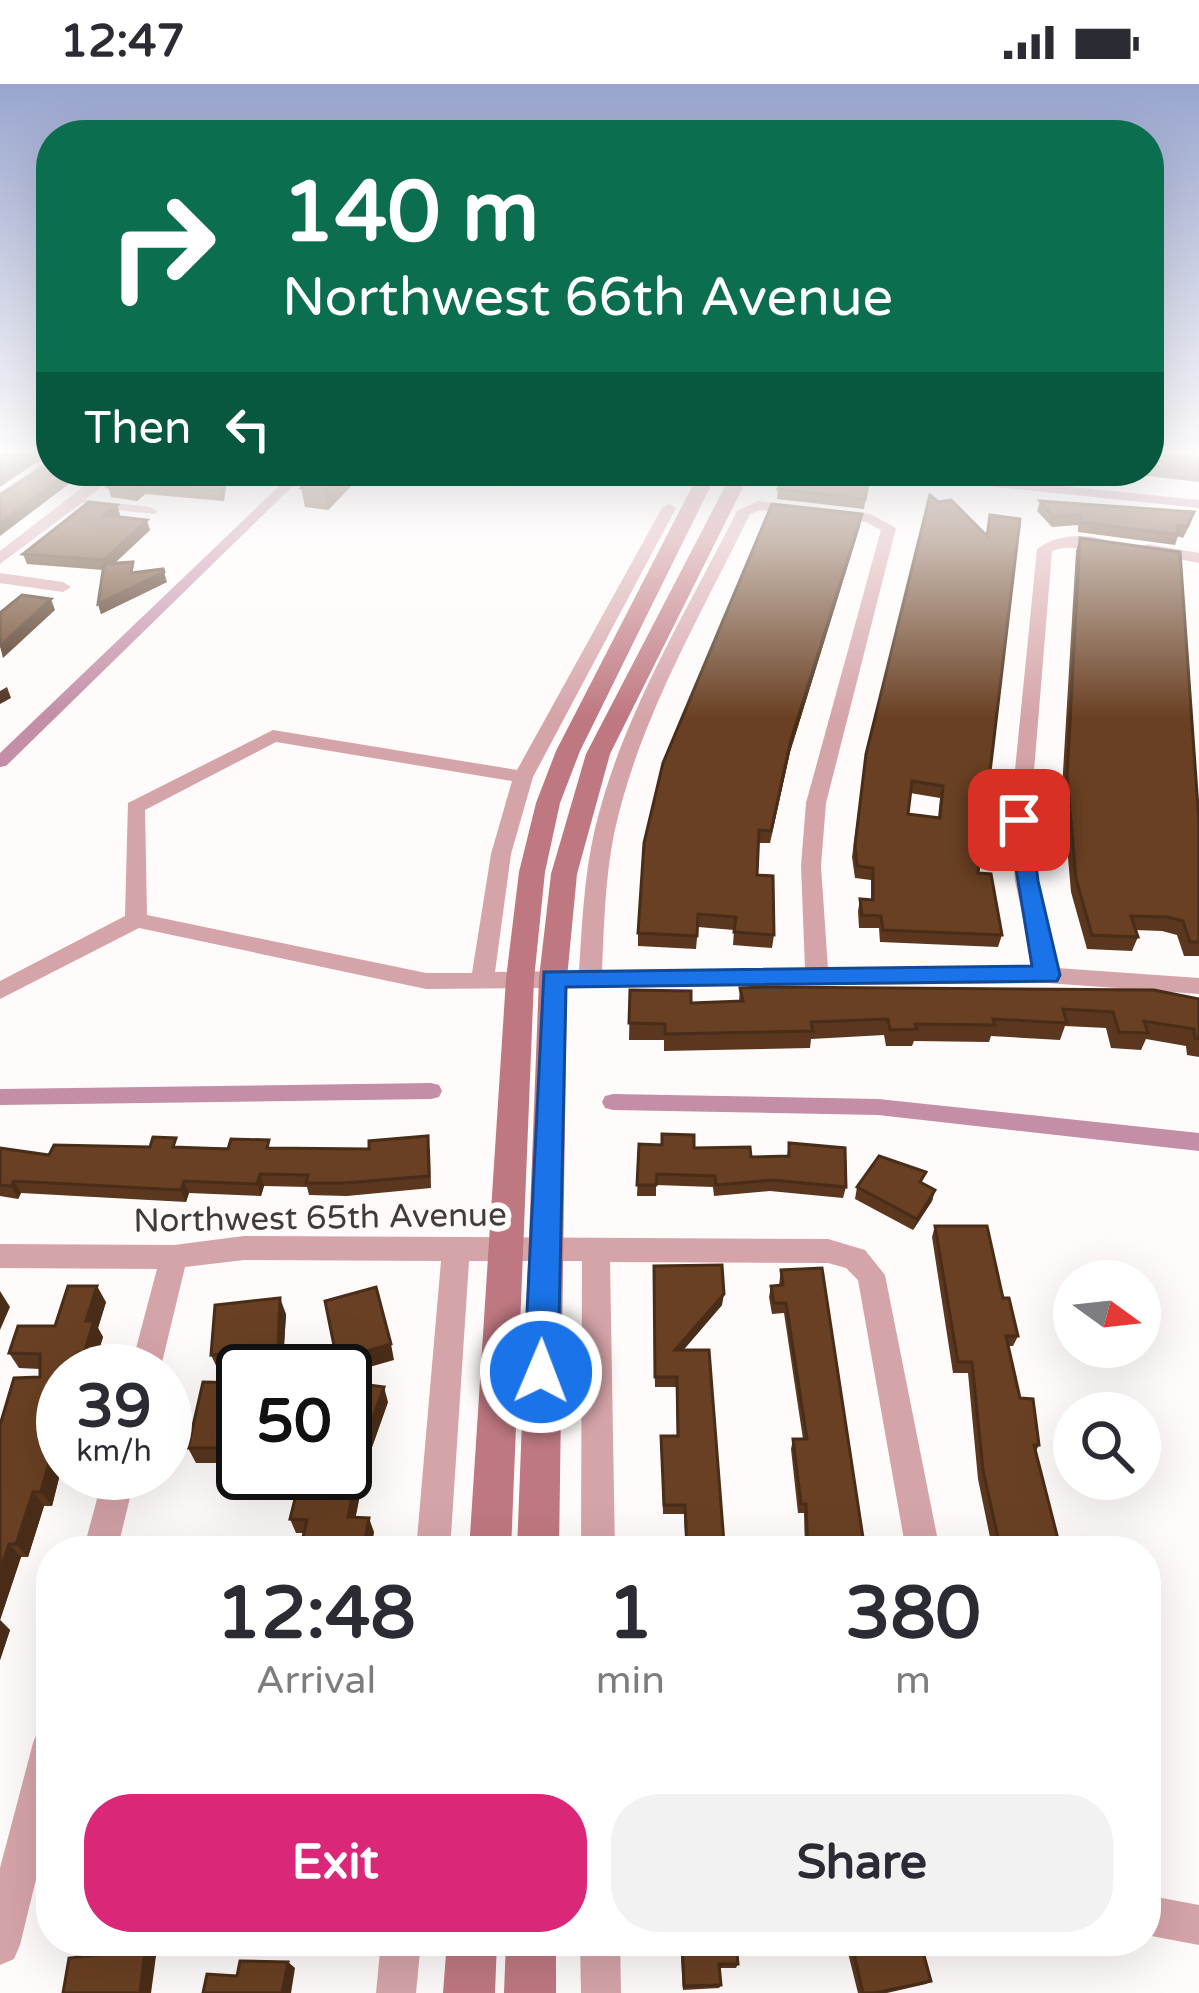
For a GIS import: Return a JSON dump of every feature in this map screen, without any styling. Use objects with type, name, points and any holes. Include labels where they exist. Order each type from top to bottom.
[{"type":"main road","points":[[492,1536],[524,1251],[537,978],[532,872],[548,803],[568,751],[674,540]]},
{"type":"main road","points":[[537,978],[598,754],[707,540]]},
{"type":"main road","points":[[524,1251],[537,1536]]},
{"type":"main road","points":[[469,1993],[471,1956]]},
{"type":"main road","points":[[530,1993],[531,1956]]},
{"type":"street","points":[[0,559],[24,540]]},
{"type":"street","points":[[482,980],[501,854],[524,777],[652,540]]},
{"type":"street","points":[[590,978],[596,880],[609,815],[630,754],[730,540]]},
{"type":"street","points":[[817,978],[811,866],[816,803],[886,540]]},
{"type":"street","points":[[1047,975],[1026,881],[1019,820],[1045,549],[1052,542],[1199,558]]},
{"type":"street","points":[[0,578],[63,587]]},
{"type":"street","points":[[136,920],[135,806],[274,736],[524,777]]},
{"type":"street","points":[[0,991],[136,920],[426,981],[1047,975],[1199,986]]},
{"type":"street","name":"Northwest 65th Avenue","points":[[0,1256],[174,1257],[244,1248],[828,1251],[855,1258],[871,1275],[920,1536]]},
{"type":"street","points":[[434,1536],[456,1251]]},
{"type":"street","points":[[596,1251],[598,1536]]},
{"type":"street","points":[[153,1344],[174,1257]]},
{"type":"street","points":[[104,1536],[112,1500]]},
{"type":"street","points":[[0,1945],[36,1802]]},
{"type":"street","points":[[1161,1918],[1199,1925]]},
{"type":"street","points":[[396,1993],[400,1956]]},
{"type":"street","points":[[601,1956],[601,1993]]},
{"type":"building","points":[[41,540],[125,540],[104,560],[23,554]]},
{"type":"building","points":[[757,540],[854,540],[791,740],[771,831],[759,830],[757,875],[773,876],[774,935],[734,932],[736,917],[698,914],[697,936],[638,933],[644,843],[663,763]]},
{"type":"building","points":[[919,540],[1017,540],[978,873],[991,874],[1002,935],[883,930],[881,916],[862,915],[860,899],[873,900],[873,868],[857,866],[855,845],[866,754]],"holes":[[[912,781],[943,786],[940,818],[908,814]]]},
{"type":"building","points":[[1080,540],[1180,552],[1199,822],[1199,942],[1190,942],[1183,921],[1168,917],[1131,916],[1138,937],[1092,935],[1076,879],[1067,776]]},
{"type":"building","points":[[133,562],[131,573],[164,572],[98,604],[104,564]]},
{"type":"building","points":[[22,595],[51,599],[0,646],[0,613]]},
{"type":"building","points":[[740,988],[1154,990],[1199,999],[1199,1039],[1194,1029],[1144,1021],[1148,1033],[1119,1032],[1113,1012],[1063,1009],[1067,1023],[993,1019],[995,1025],[915,1024],[917,1029],[890,1030],[888,1019],[811,1022],[813,1031],[665,1034],[665,1024],[629,1023],[630,990],[691,991],[691,1003],[743,1001]]},
{"type":"building","points":[[662,1134],[694,1135],[694,1148],[750,1147],[751,1157],[789,1156],[789,1143],[845,1148],[846,1187],[772,1180],[716,1185],[715,1176],[657,1174],[656,1185],[637,1185],[639,1144],[662,1145]]},
{"type":"building","points":[[428,1136],[429,1176],[306,1183],[308,1175],[260,1174],[257,1184],[184,1181],[181,1190],[14,1181],[11,1186],[0,1185],[0,1148],[49,1155],[54,1145],[150,1147],[153,1137],[176,1138],[173,1147],[228,1149],[231,1139],[269,1140],[267,1148],[369,1149],[369,1141]]},
{"type":"building","points":[[879,1156],[926,1172],[920,1182],[935,1190],[917,1219],[857,1187]]},
{"type":"building","points":[[935,1226],[987,1226],[1003,1298],[1009,1298],[1018,1336],[1006,1336],[1020,1398],[1033,1399],[1039,1445],[1034,1445],[1057,1536],[998,1536],[983,1470],[972,1362],[958,1362]]},
{"type":"building","points":[[722,1265],[724,1294],[675,1350],[709,1350],[723,1536],[686,1536],[685,1505],[664,1505],[661,1436],[678,1436],[677,1377],[655,1377],[654,1266]]},
{"type":"building","points":[[822,1268],[863,1536],[807,1536],[793,1439],[807,1439],[786,1303],[774,1303],[771,1286],[783,1285],[781,1270]]},
{"type":"building","points":[[68,1286],[97,1286],[86,1321],[94,1321],[87,1344],[36,1344],[36,1354],[9,1353],[18,1326],[55,1326]]},
{"type":"building","points":[[376,1287],[391,1344],[372,1350],[372,1344],[334,1344],[325,1301]]},
{"type":"building","points":[[280,1298],[278,1344],[216,1344],[216,1354],[211,1355],[215,1305]]},
{"type":"building","points":[[36,1377],[36,1492],[0,1571],[0,1425],[14,1378]]},
{"type":"building","points":[[203,1382],[216,1382],[216,1448],[192,1448]]},
{"type":"building","points":[[372,1385],[384,1387],[372,1420]]},
{"type":"building","points":[[295,1500],[351,1500],[348,1517],[369,1518],[366,1536],[303,1536],[307,1520],[290,1519]]},
{"type":"building","points":[[144,1956],[140,1993],[63,1993],[69,1958]]},
{"type":"building","points":[[683,1956],[737,1956],[738,1964],[719,1964],[721,1985],[684,1986]]},
{"type":"building","points":[[854,1956],[924,1956],[931,1981],[863,1993]]},
{"type":"building","points":[[240,1961],[288,1962],[282,1993],[203,1993],[207,1974],[237,1976]]},
{"type":"waterway","points":[[0,762],[230,540]]},
{"type":"waterway","points":[[0,1097],[431,1091]]},
{"type":"waterway","points":[[613,1102],[878,1107],[1199,1142]]},
{"type":"route","points":[[541,1372],[554,978],[1047,975],[1026,881],[1019,820]]}]
